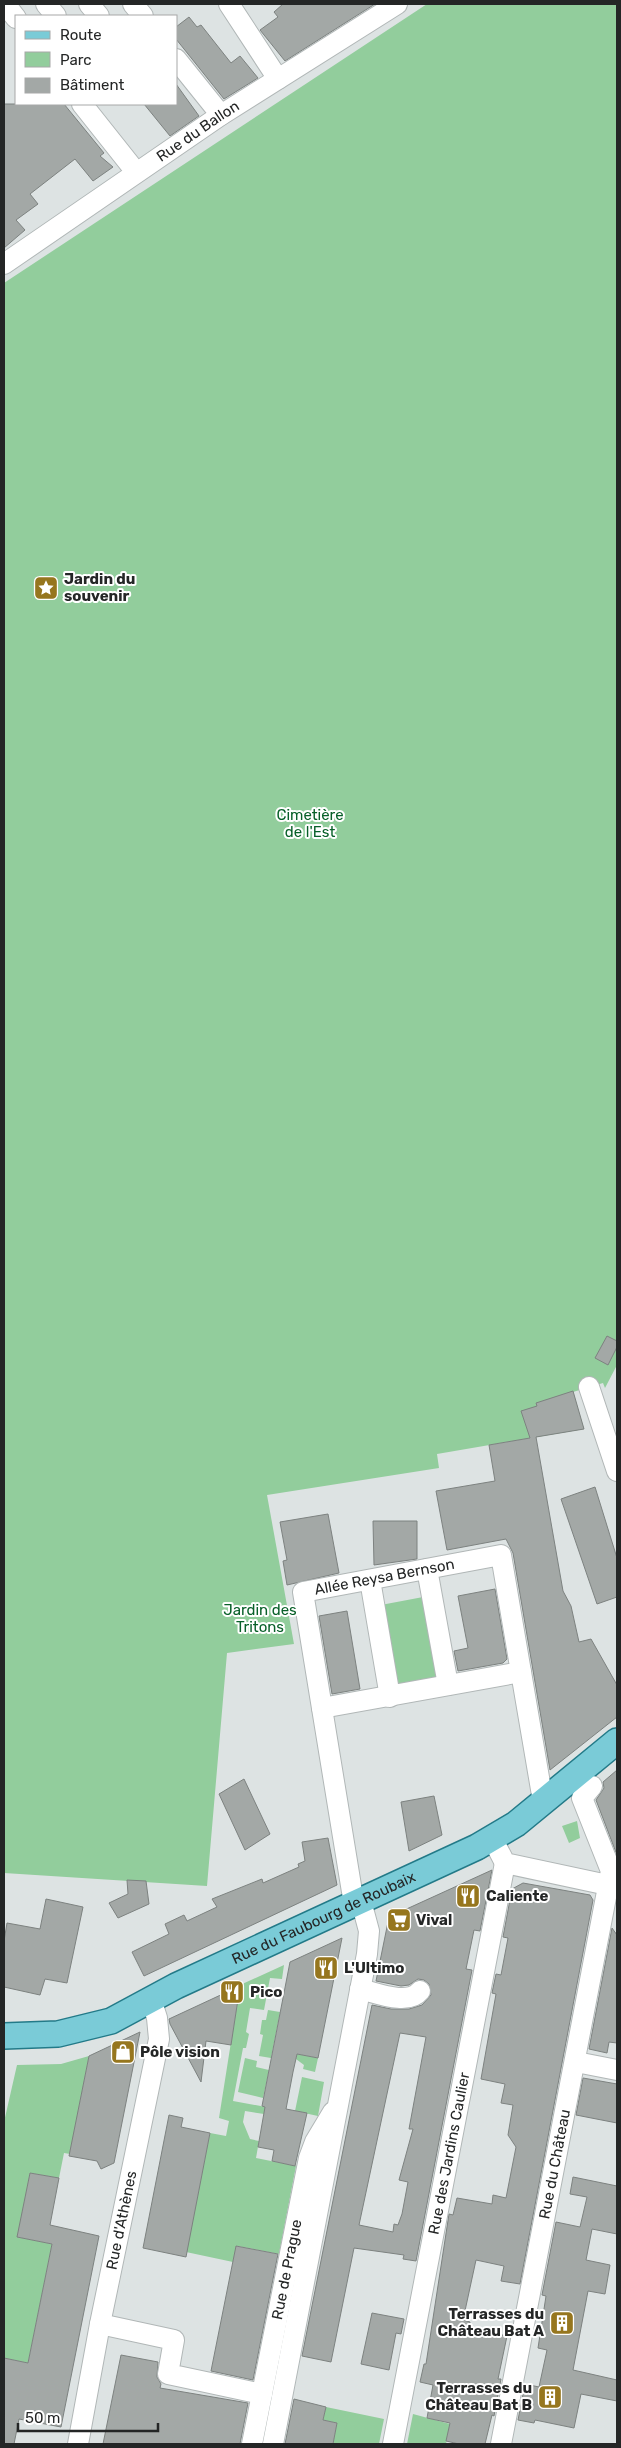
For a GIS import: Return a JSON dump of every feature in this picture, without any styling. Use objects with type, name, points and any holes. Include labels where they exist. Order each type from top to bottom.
[{"type":"main road","name":"Rue du Faubourg de Roubaix","points":[[4,2036],[58,2034],[111,2021],[151,1999],[358,1903],[492,1838],[516,1824],[617,1741]]},
{"type":"street","points":[[5,4],[15,17]]},
{"type":"street","points":[[46,4],[55,15]]},
{"type":"street","points":[[89,4],[98,15]]},
{"type":"street","points":[[133,4],[142,15]]},
{"type":"street","points":[[229,4],[278,79]]},
{"type":"street","name":"Rue du Ballon","points":[[4,264],[221,115],[397,4]]},
{"type":"street","points":[[178,61],[221,115]]},
{"type":"street","points":[[83,105],[136,172]]},
{"type":"street","points":[[589,1387],[617,1471]]},
{"type":"street","name":"Allée Reysa Bernson","points":[[358,1903],[322,1708],[304,1592],[501,1555],[543,1801]]},
{"type":"street","points":[[427,1569],[448,1685]]},
{"type":"street","points":[[370,1580],[390,1696]]},
{"type":"street","points":[[322,1708],[521,1672]]},
{"type":"street","name":"Rue du Château","points":[[501,2444],[576,2062],[613,1886],[611,1871],[582,1798],[592,1786]]},
{"type":"street","points":[[492,1838],[505,1863],[613,1886]]},
{"type":"street","name":"Rue des Jardins Caulier","points":[[393,2444],[505,1863]]},
{"type":"street","name":"Rue de Prague","points":[[273,2444],[369,1942],[368,1922],[358,1903]]},
{"type":"street","points":[[360,1989],[404,1998],[413,1998],[420,1991]]},
{"type":"street","name":"Rue d'Athènes","points":[[78,2444],[100,2324],[159,2039],[160,2029],[151,1999]]},
{"type":"street","points":[[576,2062],[617,2070]]},
{"type":"street","name":"Rue de Prague","points":[[252,2444],[310,2158],[315,2142],[339,2102]]},
{"type":"street","points":[[100,2324],[174,2340],[168,2374],[262,2394]]},
{"type":"green space","name":"Cimetière de l'Est","points":[[427,4],[617,4],[617,1365],[605,1388],[603,1383],[573,1392],[584,1429],[437,1454],[439,1468],[267,1495],[294,1644],[227,1653],[207,1886],[4,1873],[4,283]]},
{"type":"green space","points":[[439,1594],[454,1682],[382,1694],[365,1608]]},
{"type":"green space","points":[[577,1821],[580,1838],[569,1843],[562,1826]]},
{"type":"green space","points":[[284,1965],[282,1979],[270,1978],[264,2010],[250,2008],[246,2032],[249,2034],[246,2048],[243,2048],[233,2101],[266,2107],[264,2114],[245,2111],[243,2122],[250,2139],[259,2141],[256,2158],[296,2166],[279,2254],[237,2246],[233,2262],[186,2252],[210,2133],[226,2136],[229,2121],[219,2118],[240,1985]]},
{"type":"green space","points":[[268,2010],[280,2012],[271,2058],[259,2056],[263,2035],[260,2034],[262,2020],[266,2020]]},
{"type":"green space","points":[[297,2054],[318,2058],[315,2072],[303,2069],[304,2065],[296,2059]]},
{"type":"green space","points":[[89,2056],[70,2154],[64,2153],[59,2178],[30,2173],[18,2237],[52,2244],[28,2363],[4,2358],[4,2122],[17,2065],[61,2064]]},
{"type":"green space","points":[[245,2058],[257,2061],[256,2067],[269,2070],[263,2098],[238,2092]]},
{"type":"green space","points":[[302,2077],[324,2082],[318,2116],[295,2111]]},
{"type":"green space","points":[[326,2407],[384,2419],[379,2444],[333,2444],[337,2423],[323,2420]]},
{"type":"green space","points":[[413,2414],[450,2424],[446,2444],[407,2444]]},
{"type":"building","points":[[283,4],[375,4],[285,61],[260,30],[278,17],[274,12]]},
{"type":"building","points":[[189,17],[197,27],[201,25],[231,63],[240,56],[258,78],[224,99],[178,42],[178,25]]},
{"type":"building","points":[[178,87],[199,116],[170,136],[145,105],[178,105]]},
{"type":"building","points":[[4,104],[65,105],[104,153],[100,156],[113,167],[93,181],[75,159],[30,194],[38,204],[16,220],[25,230],[4,248]]},
{"type":"building","points":[[607,1336],[617,1341],[617,1347],[608,1365],[595,1358]]},
{"type":"building","points":[[573,1391],[584,1429],[536,1437],[563,1591],[571,1606],[579,1642],[591,1639],[617,1685],[617,1717],[550,1770],[513,1553],[506,1539],[447,1550],[436,1491],[495,1481],[489,1445],[530,1438],[521,1411],[537,1406],[536,1403]]},
{"type":"building","points":[[595,1487],[617,1558],[617,1597],[597,1604],[561,1499]]},
{"type":"building","points":[[328,1514],[339,1573],[287,1585],[283,1561],[287,1560],[280,1522]]},
{"type":"building","points":[[373,1521],[417,1521],[417,1559],[374,1565]]},
{"type":"building","points":[[495,1589],[507,1659],[503,1663],[458,1671],[454,1651],[468,1648],[458,1596]]},
{"type":"building","points":[[347,1611],[360,1689],[332,1694],[319,1616]]},
{"type":"building","points":[[617,1770],[617,1855],[596,1800],[604,1788],[603,1782]]},
{"type":"building","points":[[244,1779],[270,1834],[245,1850],[219,1794]]},
{"type":"building","points":[[434,1796],[442,1835],[409,1851],[401,1802]]},
{"type":"building","points":[[328,1838],[337,1885],[144,1976],[132,1952],[169,1934],[165,1924],[184,1915],[187,1921],[217,1907],[212,1899],[262,1879],[263,1883],[299,1867],[298,1864],[305,1861],[302,1842]]},
{"type":"building","points":[[492,1870],[480,1931],[474,1930],[466,1969],[472,1970],[416,2261],[403,2259],[404,2255],[354,2248],[331,2362],[302,2356],[372,2005],[391,2009],[409,2009],[422,2005],[431,1995],[429,1984],[424,1980],[418,1979],[409,1985],[401,1986],[376,1981],[389,1917]],"holes":[[[400,2033],[426,2037],[409,2129],[413,2129],[399,2180],[408,2182],[402,2214],[398,2225],[394,2224],[393,2232],[359,2225]]]},
{"type":"building","points":[[127,1880],[146,1881],[149,1904],[118,1918],[109,1903],[128,1894]]},
{"type":"building","points":[[523,1883],[590,1895],[593,1900],[520,2284],[501,2281],[504,2266],[476,2260],[463,2320],[470,2322],[469,2328],[507,2336],[498,2379],[501,2379],[494,2416],[492,2415],[485,2444],[459,2444],[446,2441],[450,2423],[427,2418],[433,2385],[420,2382],[424,2364],[426,2364],[449,2214],[453,2215],[457,2198],[492,2204],[493,2195],[506,2198],[516,2147],[508,2135],[513,2105],[501,2103],[505,2084],[481,2079],[496,1994],[492,1993],[496,1974],[501,1975],[508,1938],[503,1937],[512,1889]]},
{"type":"building","points":[[46,1899],[83,1907],[67,1983],[45,1979],[40,1995],[4,1987],[4,1941],[7,1923],[40,1929]]},
{"type":"building","points":[[612,1928],[617,1935],[617,2043],[609,2042],[607,2053],[589,2049]]},
{"type":"building","points":[[342,1938],[318,2058],[297,2054],[293,2072],[286,2109],[307,2113],[295,2166],[272,2161],[274,2150],[258,2147],[265,2107],[262,2106],[290,1962]]},
{"type":"building","points":[[240,1986],[231,2045],[206,2041],[201,2082],[169,2019]]},
{"type":"building","points":[[140,2032],[114,2163],[101,2169],[97,2161],[69,2156],[89,2056]]},
{"type":"building","points":[[583,2078],[617,2084],[617,2123],[576,2115]]},
{"type":"building","points":[[169,2115],[183,2118],[181,2127],[210,2133],[186,2257],[143,2248]]},
{"type":"building","points":[[30,2173],[59,2178],[50,2225],[99,2236],[61,2427],[19,2419],[14,2444],[4,2444],[4,2358],[28,2363],[52,2244],[17,2237]]},
{"type":"building","points":[[573,2177],[617,2186],[617,2234],[592,2229],[586,2260],[610,2265],[605,2294],[588,2291],[573,2370],[617,2380],[617,2401],[581,2394],[574,2428],[535,2420],[534,2423],[518,2420],[525,2384],[539,2387],[547,2350],[538,2348],[546,2296],[542,2295],[556,2222],[580,2227],[587,2197],[570,2194]]},
{"type":"building","points":[[236,2246],[278,2254],[253,2380],[211,2371]]},
{"type":"building","points":[[372,2313],[404,2319],[401,2334],[396,2333],[389,2370],[361,2364]]},
{"type":"building","points":[[121,2355],[158,2362],[157,2377],[161,2384],[160,2388],[248,2403],[240,2444],[103,2444]]},
{"type":"building","points":[[294,2399],[326,2407],[323,2420],[337,2423],[333,2444],[285,2444]]},
{"type":"place","name":"Jardin du souvenir","points":[[46,588]]},
{"type":"place","name":"Caliente","points":[[468,1896]]},
{"type":"place","name":"Vival","points":[[399,1920]]},
{"type":"place","name":"L'Ultimo","points":[[326,1968]]},
{"type":"place","name":"Pico","points":[[232,1992]]},
{"type":"place","name":"Pôle vision","points":[[123,2052]]},
{"type":"place","name":"Terrasses du Château Bat A","points":[[562,2323]]},
{"type":"place","name":"Terrasses du Château Bat B","points":[[550,2397]]},
{"type":"park label","name":"Jardin des Tritons","points":[[260,1618]]}]
